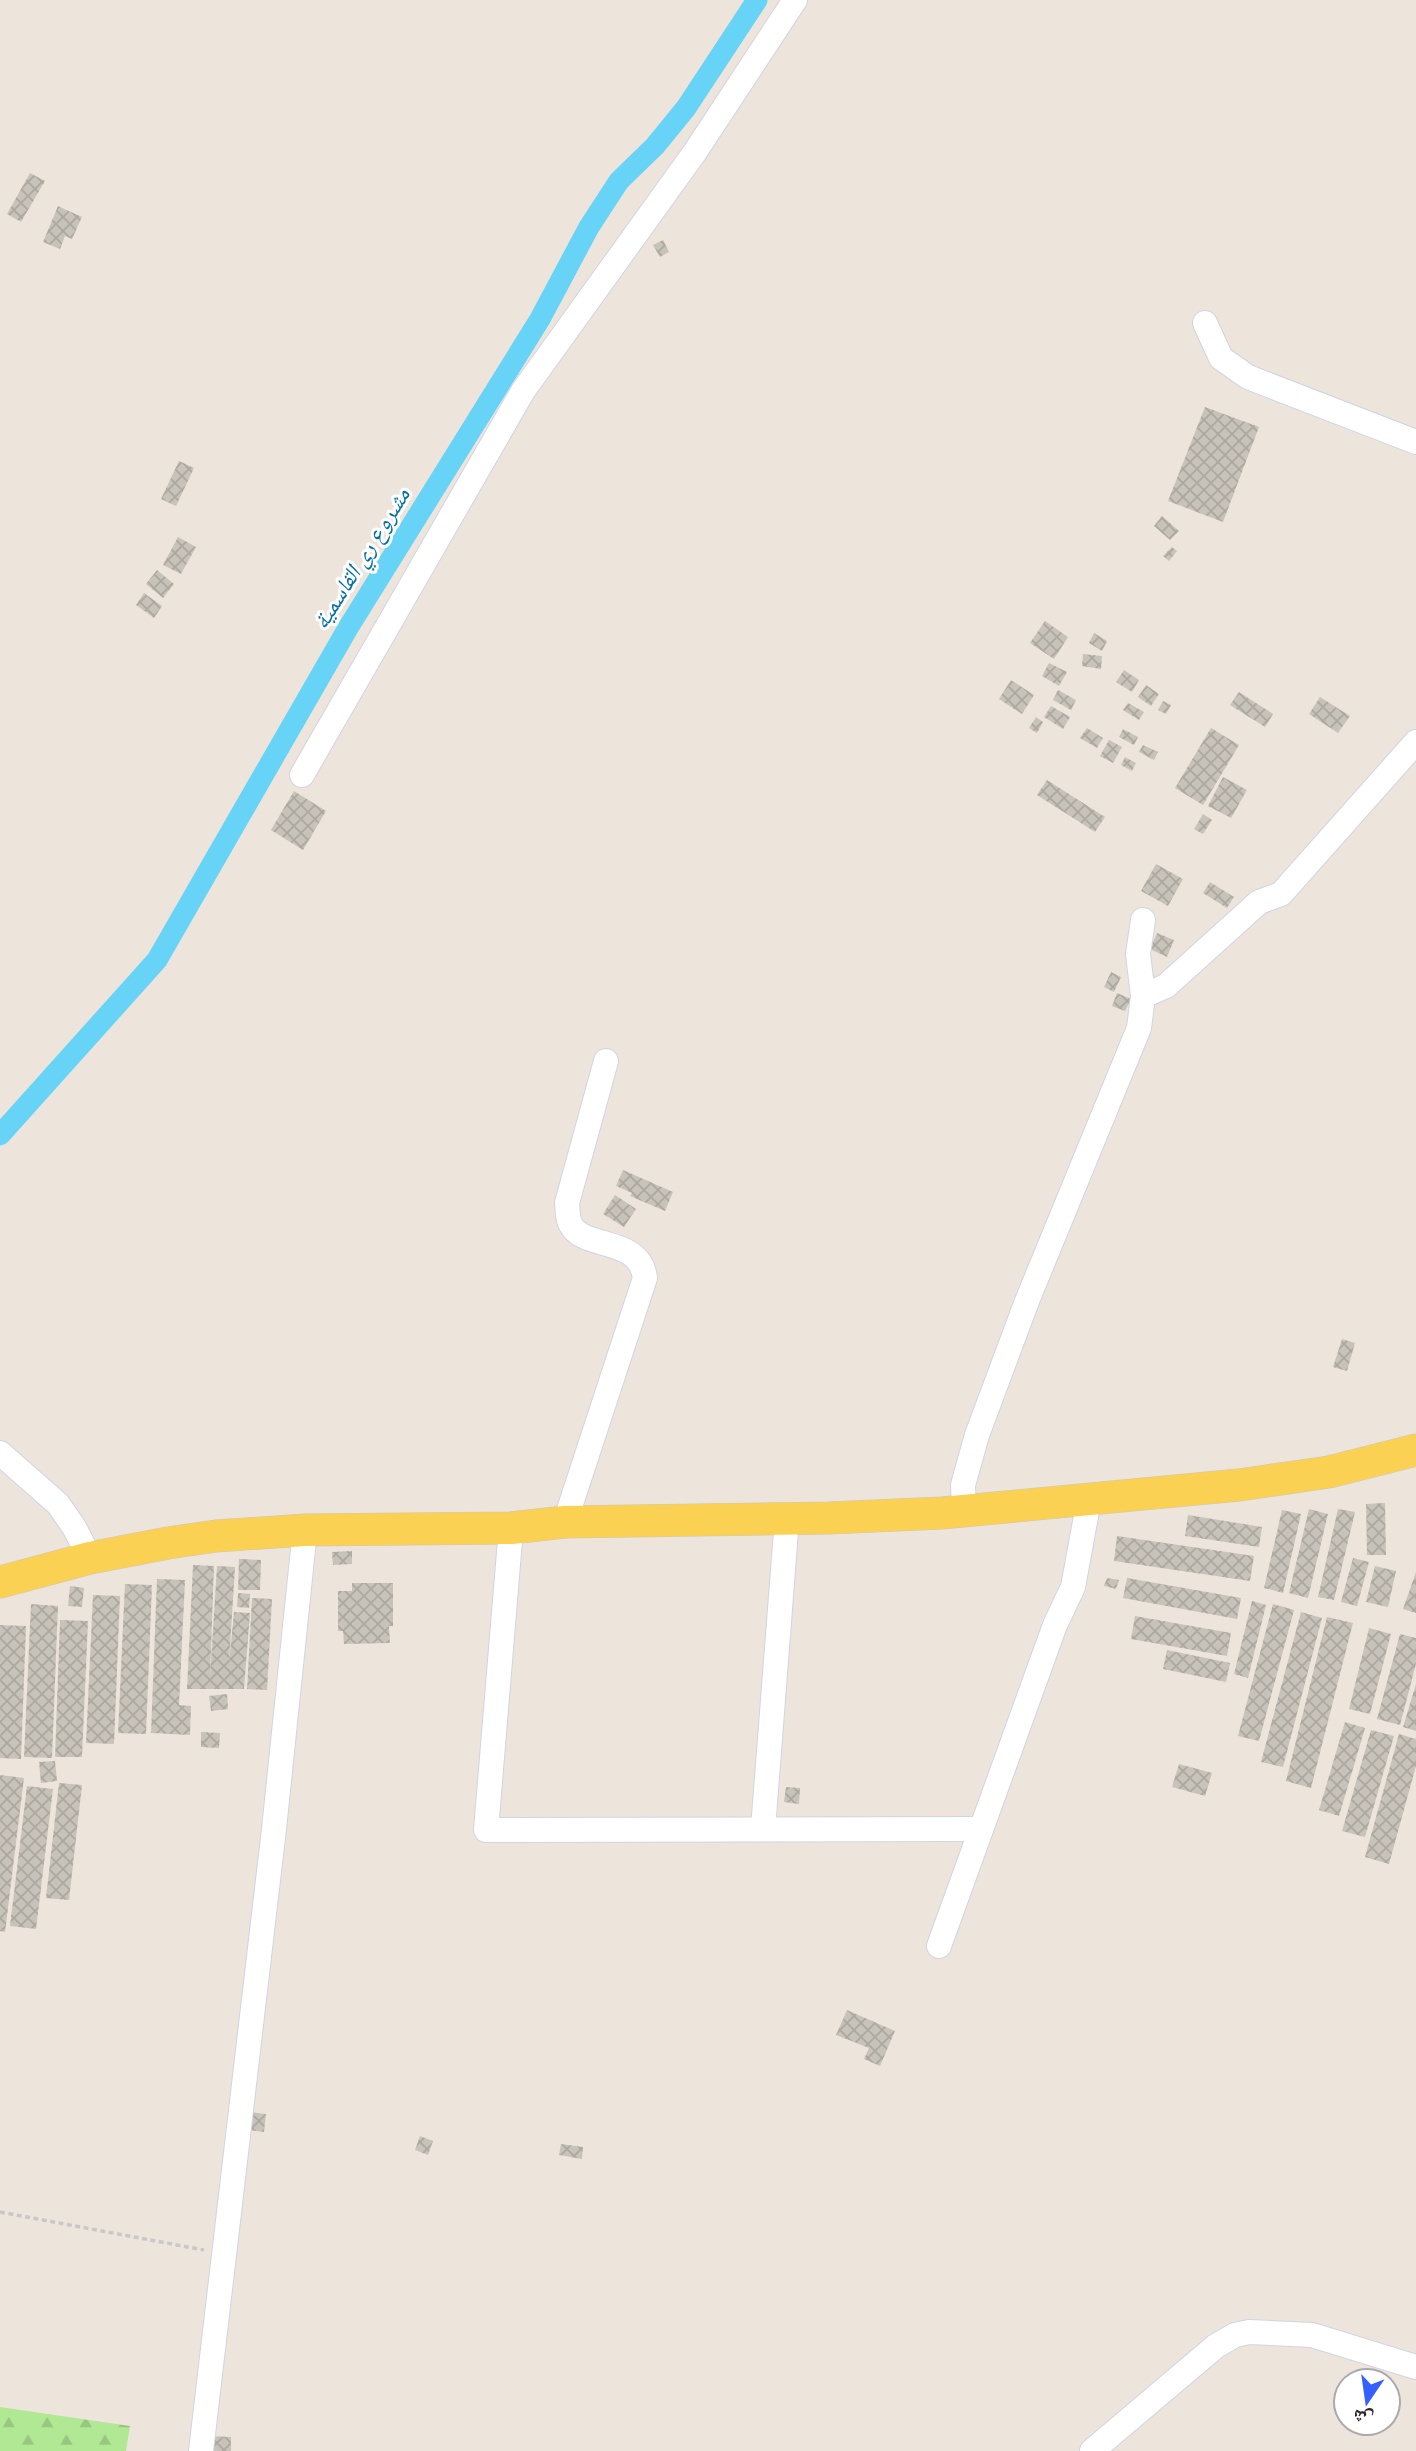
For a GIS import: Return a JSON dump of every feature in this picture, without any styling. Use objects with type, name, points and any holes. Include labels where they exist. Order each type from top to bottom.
[{"type":"main road","points":[[0,1581],[90,1558],[216,1536],[305,1530],[511,1528],[565,1522],[787,1518],[964,1511],[1240,1485],[1329,1472],[1416,1450]]},
{"type":"street","points":[[302,775],[523,391],[695,152],[795,0]]},
{"type":"street","points":[[1205,323],[1221,358],[1248,377],[1416,442]]},
{"type":"street","points":[[1143,996],[1166,986],[1259,902],[1281,894],[1416,742]]},
{"type":"street","points":[[964,1511],[963,1485],[977,1435],[1027,1301],[1139,1028],[1143,996],[1138,954],[1143,920]]},
{"type":"street","points":[[565,1522],[645,1278],[635,1256],[621,1248],[576,1232],[569,1223],[568,1203],[606,1061]]},
{"type":"street","points":[[0,1453],[58,1504],[75,1527],[90,1558]]},
{"type":"street","points":[[939,1946],[1055,1625],[1073,1587],[1089,1500]]},
{"type":"street","points":[[763,1829],[787,1518]]},
{"type":"street","points":[[511,1528],[486,1830],[981,1829]]},
{"type":"street","points":[[201,2451],[274,1829],[305,1530]]},
{"type":"street","points":[[1092,2451],[1216,2346],[1236,2335],[1249,2332],[1312,2335],[1416,2367]]},
{"type":"path","points":[[0,2212],[224,2254]]},
{"type":"green space","points":[[0,2407],[130,2426],[126,2451],[0,2451]]},
{"type":"building","points":[[30,173],[45,181],[21,222],[7,214]]},
{"type":"building","points":[[58,206],[82,217],[72,239],[65,236],[60,249],[43,242]]},
{"type":"building","points":[[663,240],[669,252],[660,257],[653,245]]},
{"type":"building","points":[[1205,407],[1259,427],[1223,522],[1168,501]]},
{"type":"building","points":[[179,461],[194,468],[176,506],[161,499]]},
{"type":"building","points":[[1162,516],[1179,531],[1170,540],[1154,526]]},
{"type":"building","points":[[178,537],[196,547],[181,574],[163,565]]},
{"type":"building","points":[[1172,547],[1177,551],[1169,561],[1163,556]]},
{"type":"building","points":[[157,570],[174,584],[163,598],[146,584]]},
{"type":"building","points":[[144,593],[162,606],[154,618],[136,605]]},
{"type":"building","points":[[1045,621],[1068,637],[1054,659],[1030,643]]},
{"type":"building","points":[[1094,633],[1107,641],[1102,651],[1089,643]]},
{"type":"building","points":[[1083,654],[1102,656],[1101,669],[1082,666]]},
{"type":"building","points":[[1049,663],[1067,672],[1059,686],[1042,676]]},
{"type":"building","points":[[1124,670],[1139,680],[1132,692],[1116,682]]},
{"type":"building","points":[[1011,680],[1034,695],[1022,714],[999,699]]},
{"type":"building","points":[[1146,685],[1159,694],[1151,706],[1138,697]]},
{"type":"building","points":[[1058,690],[1076,700],[1071,710],[1053,700]]},
{"type":"building","points":[[1239,692],[1273,714],[1265,727],[1230,705]]},
{"type":"building","points":[[1320,697],[1350,716],[1338,733],[1309,714]]},
{"type":"building","points":[[1163,701],[1171,705],[1166,714],[1158,710]]},
{"type":"building","points":[[1128,703],[1144,712],[1139,720],[1123,710]]},
{"type":"building","points":[[1051,706],[1070,717],[1063,729],[1044,717]]},
{"type":"building","points":[[1036,717],[1043,722],[1037,733],[1029,728]]},
{"type":"building","points":[[1087,728],[1103,738],[1097,748],[1080,738]]},
{"type":"building","points":[[1211,728],[1239,745],[1203,805],[1175,788]]},
{"type":"building","points":[[1123,729],[1138,737],[1134,745],[1119,737]]},
{"type":"building","points":[[1109,740],[1122,747],[1113,763],[1100,756]]},
{"type":"building","points":[[1143,745],[1158,752],[1154,760],[1139,752]]},
{"type":"building","points":[[1125,757],[1136,763],[1132,771],[1121,765]]},
{"type":"building","points":[[1223,777],[1247,790],[1231,818],[1208,806]]},
{"type":"building","points":[[1047,780],[1105,817],[1095,832],[1037,795]]},
{"type":"building","points":[[294,791],[326,811],[303,850],[271,830]]},
{"type":"building","points":[[1203,814],[1212,820],[1203,834],[1194,829]]},
{"type":"building","points":[[1156,864],[1183,879],[1168,906],[1141,891]]},
{"type":"building","points":[[1210,882],[1234,897],[1227,908],[1203,893]]},
{"type":"building","points":[[1157,933],[1174,940],[1167,957],[1150,949]]},
{"type":"building","points":[[1111,972],[1121,977],[1114,992],[1104,987]]},
{"type":"building","points":[[1117,993],[1131,999],[1125,1011],[1112,1006]]},
{"type":"building","points":[[623,1170],[673,1192],[665,1211],[630,1196],[632,1193],[616,1186]]},
{"type":"building","points":[[615,1195],[636,1209],[624,1227],[603,1214]]},
{"type":"building","points":[[1342,1339],[1355,1343],[1347,1371],[1333,1367]]},
{"type":"building","points":[[1385,1503],[1386,1555],[1367,1555],[1366,1504]]},
{"type":"building","points":[[1309,1509],[1328,1514],[1308,1598],[1289,1593]]},
{"type":"building","points":[[1338,1509],[1355,1512],[1334,1600],[1318,1597]]},
{"type":"building","points":[[1282,1510],[1301,1514],[1283,1593],[1264,1588]]},
{"type":"building","points":[[1188,1515],[1262,1527],[1259,1547],[1185,1536]]},
{"type":"building","points":[[1117,1536],[1254,1556],[1250,1581],[1114,1561]]},
{"type":"building","points":[[352,1551],[352,1564],[333,1565],[332,1552]]},
{"type":"building","points":[[1353,1558],[1369,1562],[1357,1606],[1341,1602]]},
{"type":"building","points":[[239,1559],[261,1560],[260,1590],[238,1590]]},
{"type":"building","points":[[193,1565],[214,1566],[210,1677],[217,1566],[235,1567],[229,1663],[234,1612],[250,1613],[244,1689],[187,1689]]},
{"type":"building","points":[[1375,1566],[1396,1571],[1388,1607],[1366,1602]]},
{"type":"building","points":[[1416,1572],[1416,1613],[1403,1609]]},
{"type":"building","points":[[1107,1578],[1119,1580],[1116,1589],[1104,1586]]},
{"type":"building","points":[[1127,1578],[1241,1598],[1237,1619],[1123,1598]]},
{"type":"building","points":[[157,1579],[185,1580],[179,1705],[191,1706],[190,1735],[151,1733]]},
{"type":"building","points":[[352,1583],[393,1583],[393,1626],[389,1626],[390,1643],[344,1644],[343,1631],[338,1631],[338,1591],[352,1591]]},
{"type":"building","points":[[125,1584],[152,1585],[146,1734],[118,1733]]},
{"type":"building","points":[[70,1586],[84,1588],[82,1607],[68,1606]]},
{"type":"building","points":[[238,1593],[250,1594],[249,1608],[237,1607]]},
{"type":"building","points":[[93,1595],[120,1596],[114,1744],[86,1743]]},
{"type":"building","points":[[252,1598],[272,1599],[267,1690],[247,1689]]},
{"type":"building","points":[[1252,1601],[1266,1605],[1248,1678],[1234,1674]]},
{"type":"building","points":[[31,1604],[58,1606],[52,1758],[24,1757]]},
{"type":"building","points":[[1273,1604],[1294,1610],[1259,1741],[1238,1736]]},
{"type":"building","points":[[1301,1612],[1322,1618],[1283,1767],[1261,1762]]},
{"type":"building","points":[[1135,1616],[1231,1633],[1227,1656],[1131,1639]]},
{"type":"building","points":[[1327,1617],[1353,1623],[1311,1788],[1286,1781]]},
{"type":"building","points":[[60,1620],[88,1621],[82,1757],[55,1757]]},
{"type":"building","points":[[0,1625],[26,1626],[21,1759],[0,1758]]},
{"type":"building","points":[[1369,1628],[1391,1634],[1370,1714],[1349,1709]]},
{"type":"building","points":[[1400,1634],[1416,1638],[1416,1664],[1400,1725],[1377,1719]]},
{"type":"building","points":[[1167,1650],[1230,1663],[1226,1682],[1163,1669]]},
{"type":"building","points":[[1416,1684],[1416,1731],[1403,1727]]},
{"type":"building","points":[[227,1694],[228,1709],[211,1711],[209,1696]]},
{"type":"building","points":[[1345,1722],[1365,1728],[1339,1816],[1319,1810]]},
{"type":"building","points":[[1371,1730],[1394,1736],[1365,1837],[1342,1831]]},
{"type":"building","points":[[201,1732],[220,1733],[219,1748],[201,1747]]},
{"type":"building","points":[[1399,1734],[1416,1739],[1416,1766],[1389,1864],[1365,1857]]},
{"type":"building","points":[[55,1761],[57,1781],[41,1783],[39,1762]]},
{"type":"building","points":[[1179,1764],[1212,1773],[1205,1796],[1172,1787]]},
{"type":"building","points":[[0,1775],[24,1778],[5,1932],[0,1931]]},
{"type":"building","points":[[59,1783],[82,1785],[69,1900],[46,1898]]},
{"type":"building","points":[[27,1786],[53,1789],[36,1929],[10,1926]]},
{"type":"building","points":[[786,1787],[800,1788],[799,1804],[784,1802]]},
{"type":"building","points":[[847,2010],[895,2031],[880,2066],[864,2059],[869,2048],[836,2035]]},
{"type":"building","points":[[249,2112],[266,2114],[264,2132],[247,2130]]},
{"type":"building","points":[[420,2136],[433,2141],[428,2155],[415,2150]]},
{"type":"building","points":[[561,2144],[583,2147],[582,2159],[559,2155]]},
{"type":"building","points":[[208,2436],[231,2437],[231,2451],[207,2451]]},
{"type":"waterway","name":"مشروع ري القاسمية","points":[[0,1135],[157,960],[348,628],[540,319],[589,227],[619,181],[655,146],[686,108],[757,0]]}]
